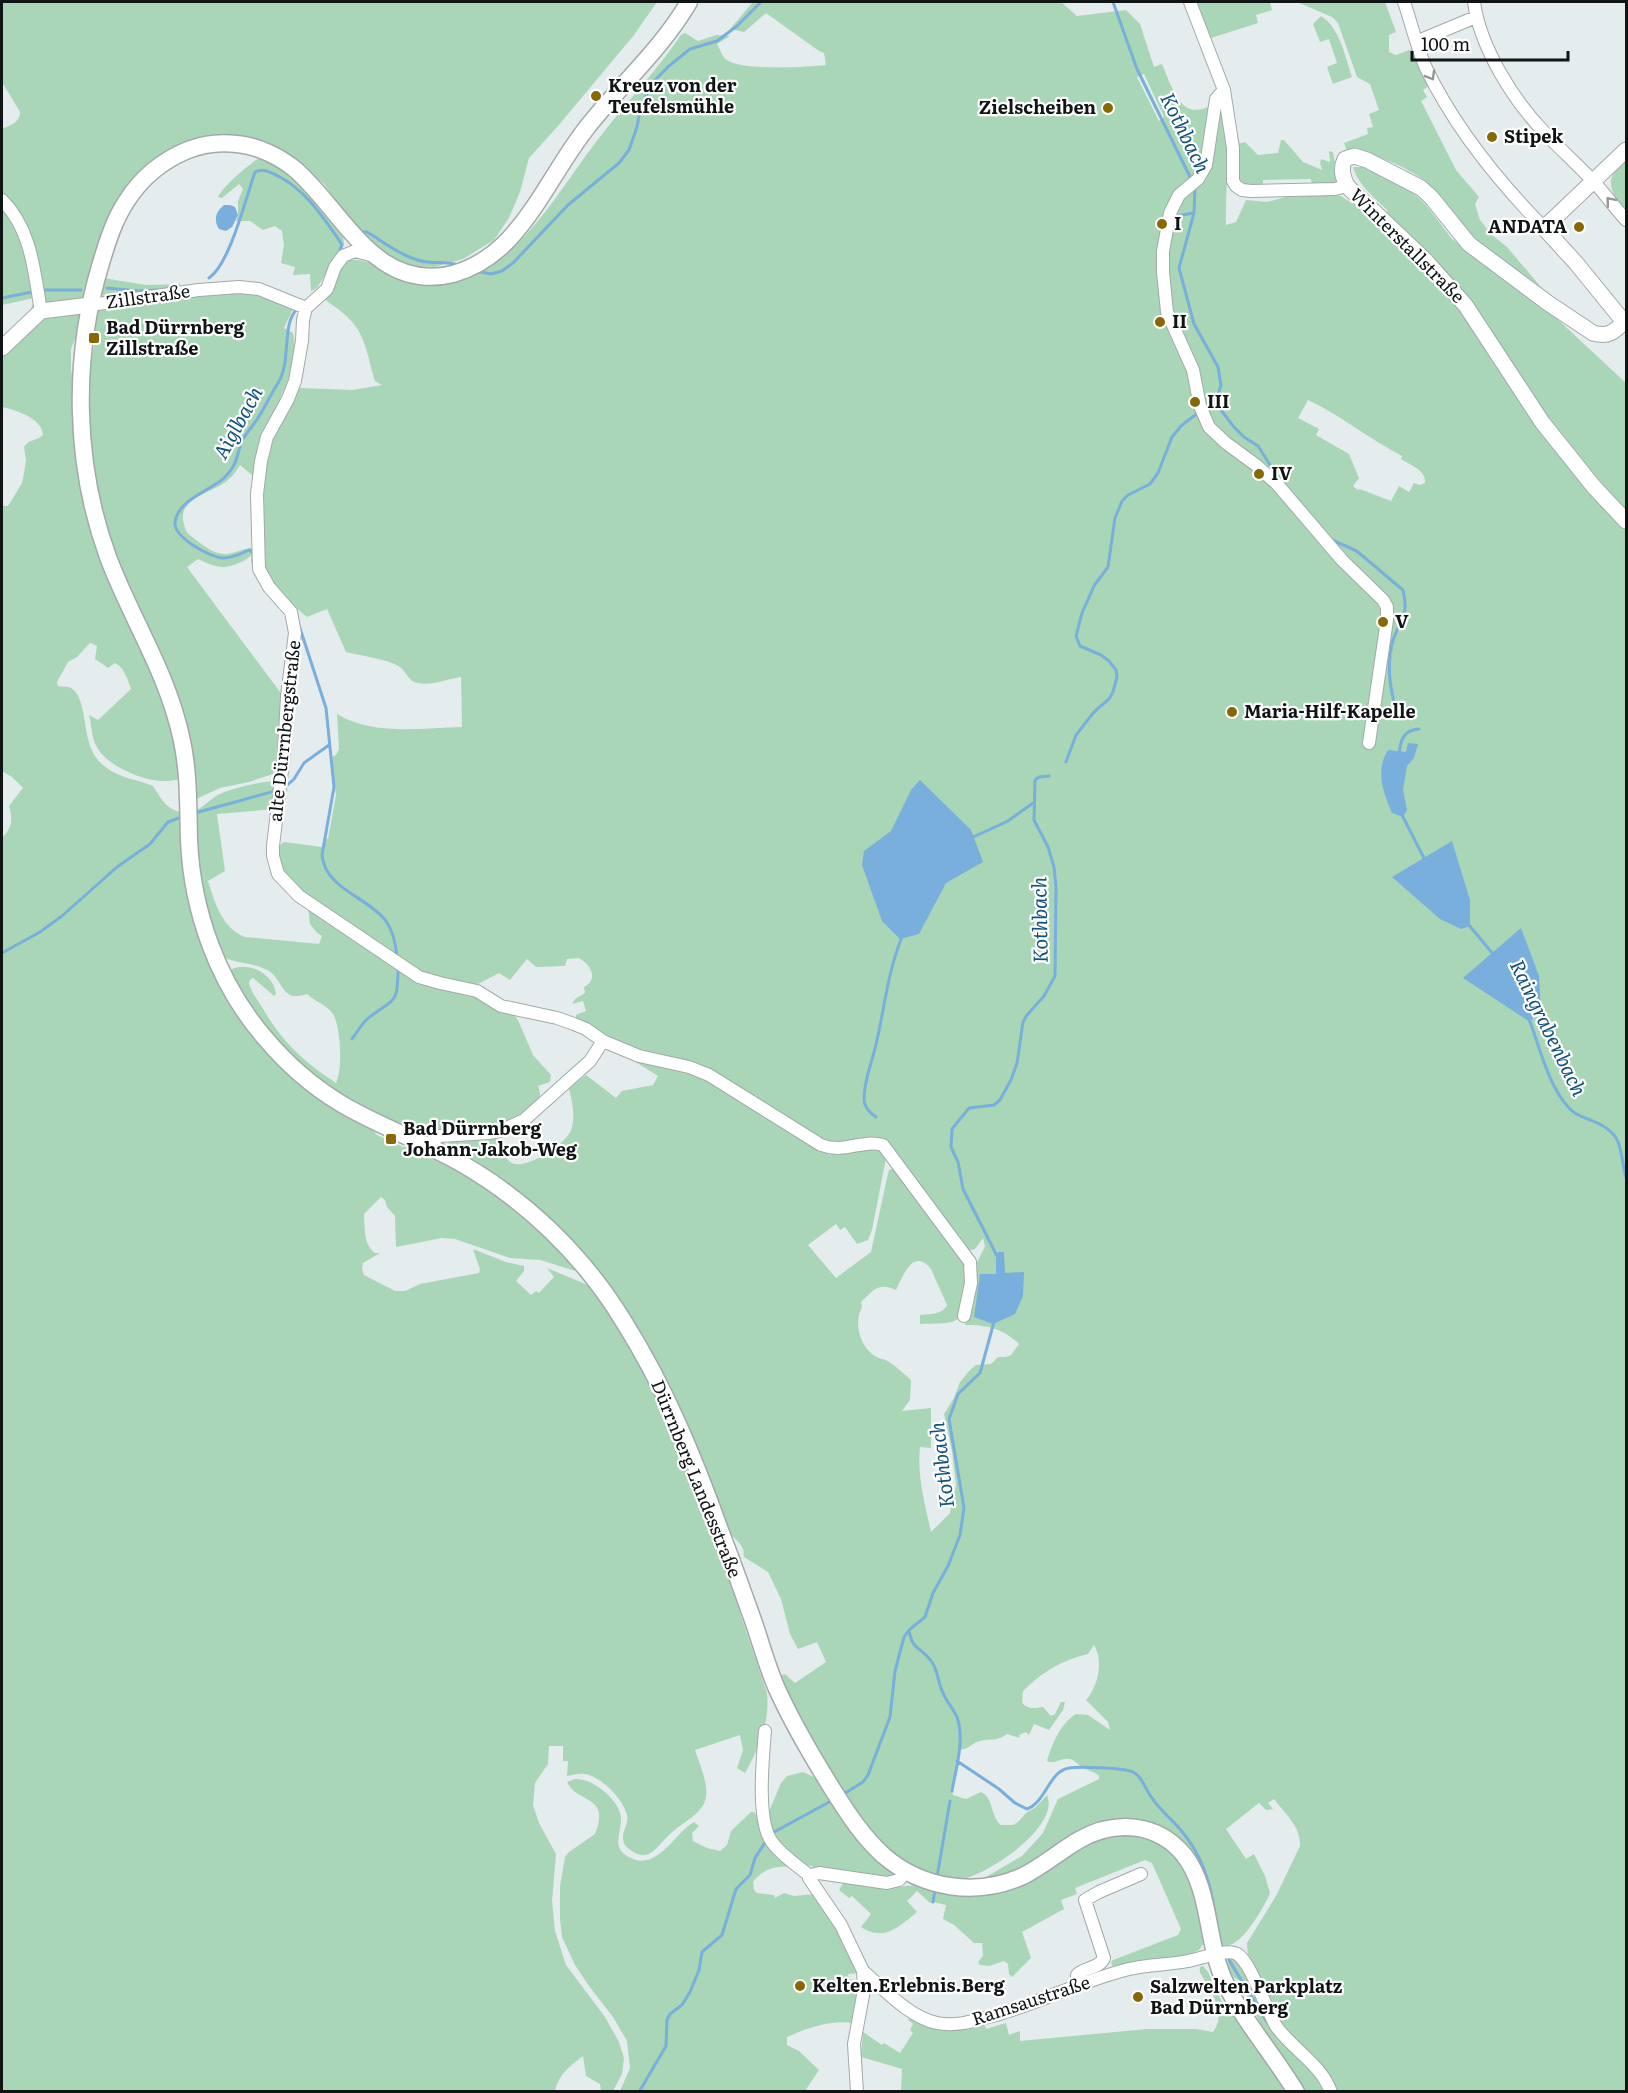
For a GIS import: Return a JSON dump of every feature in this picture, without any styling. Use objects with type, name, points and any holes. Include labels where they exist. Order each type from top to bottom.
[{"type":"main road","name":"Dürrnberg Landesstraße","points":[[689,2],[655,52],[584,131],[506,243],[465,270],[433,276],[403,272],[375,256],[298,172],[273,156],[246,145],[210,144],[190,149],[157,166],[143,178],[126,202],[108,242],[90,305],[80,399],[84,454],[89,487],[106,550],[118,583],[154,656],[171,699],[183,746],[189,800],[189,839],[199,911],[210,945],[238,1002],[284,1059],[347,1107],[429,1146],[488,1180],[538,1219],[584,1266],[613,1304],[653,1374],[680,1431],[724,1539],[777,1688],[825,1778],[853,1821],[888,1860],[906,1872],[932,1883],[977,1888],[1000,1884],[1029,1873],[1079,1840],[1099,1831],[1137,1826],[1156,1833],[1181,1851],[1190,1863],[1198,1880],[1214,1955],[1230,1993],[1296,2091]]},
{"type":"street","points":[[1191,2],[1224,90],[1233,148],[1233,181],[1236,186],[1242,190],[1251,191],[1335,189],[1347,186]]},
{"type":"street","points":[[1404,2],[1425,66],[1455,119],[1502,183],[1544,228],[1625,323]]},
{"type":"street","points":[[1474,2],[1476,17],[1496,64],[1524,108],[1543,131],[1594,182],[1626,220]]},
{"type":"street","points":[[1418,41],[1476,17]]},
{"type":"street","points":[[1224,90],[1216,99],[1206,165],[1194,182],[1176,200],[1169,216],[1163,251],[1165,305],[1193,370],[1205,420],[1217,435],[1277,484],[1323,540],[1385,603],[1387,620],[1369,743]]},
{"type":"street","points":[[1544,228],[1626,150]]},
{"type":"street","name":"Winterstallstraße","points":[[1625,323],[1608,335],[1593,333],[1548,303],[1469,244],[1431,196],[1421,188],[1379,165],[1354,156],[1345,159],[1342,164],[1342,176],[1347,186],[1425,260],[1466,306],[1542,422],[1594,488],[1626,521]]},
{"type":"street","points":[[2,200],[18,220],[28,243],[41,311],[2,348]]},
{"type":"street","points":[[303,307],[327,290],[339,260],[349,252],[354,244],[349,230]]},
{"type":"street","points":[[349,252],[375,256]]},
{"type":"street","name":"Zillstraße","points":[[41,311],[199,290],[239,287],[259,289],[303,307]]},
{"type":"street","name":"alte Dürrnbergstraße","points":[[303,307],[302,341],[296,381],[267,437],[257,494],[259,569],[269,587],[292,614],[294,624],[286,696],[284,754],[273,846],[275,866],[283,882],[298,897],[412,973],[440,983],[477,991],[501,1006],[574,1024],[603,1041],[639,1056],[689,1067],[709,1075],[831,1149],[843,1149],[867,1143],[883,1145],[970,1262],[971,1282],[964,1316]]},
{"type":"street","points":[[429,1146],[440,1136],[500,1131],[524,1120],[590,1061],[603,1041]]},
{"type":"street","points":[[765,1731],[762,1793],[767,1830],[773,1844],[810,1876],[811,1883],[841,1925],[863,1971],[864,1990],[854,2044],[857,2091]]},
{"type":"street","points":[[810,1876],[819,1873],[887,1883],[899,1880],[906,1872]]},
{"type":"street","points":[[1078,1986],[1077,1975],[1099,1965],[1104,1958],[1085,1900],[1142,1874]]},
{"type":"street","points":[[1214,1955],[1230,1952],[1241,1958],[1275,2024],[1288,2041],[1322,2072],[1331,2091]]},
{"type":"street","name":"Ramsaustraße","points":[[863,1971],[912,2012],[924,2018],[950,2024],[965,2023],[1020,2008],[1130,1969],[1187,1962],[1214,1955]]},
{"type":"street","points":[[864,1990],[872,1986],[883,1988]]},
{"type":"green space","points":[[2,2],[657,2],[634,35],[529,158],[520,192],[509,218],[494,240],[463,259],[434,267],[410,266],[388,255],[357,228],[323,183],[282,153],[252,140],[217,137],[199,140],[163,154],[147,166],[120,198],[108,219],[84,297],[80,326],[71,349],[71,370],[75,389],[78,452],[95,539],[114,587],[158,677],[177,739],[181,778],[160,781],[135,775],[112,763],[97,747],[89,715],[98,720],[131,689],[121,667],[115,663],[108,668],[95,659],[97,646],[90,643],[77,657],[68,662],[57,682],[58,686],[71,688],[77,694],[81,702],[90,746],[102,764],[120,775],[153,786],[167,805],[180,812],[191,903],[202,944],[224,989],[246,1026],[271,1055],[308,1089],[366,1123],[377,1135],[403,1147],[418,1147],[432,1153],[482,1181],[538,1225],[579,1268],[576,1271],[540,1260],[510,1258],[455,1239],[442,1238],[396,1247],[395,1216],[381,1197],[364,1214],[368,1245],[375,1253],[380,1253],[363,1263],[364,1275],[395,1291],[405,1291],[420,1284],[479,1273],[480,1269],[473,1249],[506,1262],[524,1266],[524,1271],[516,1281],[531,1295],[536,1291],[539,1293],[554,1277],[547,1268],[590,1286],[601,1298],[653,1389],[685,1457],[767,1693],[767,1715],[755,1754],[745,1773],[737,1768],[743,1750],[740,1735],[695,1750],[706,1787],[702,1807],[652,1852],[642,1855],[624,1844],[627,1815],[621,1802],[611,1790],[592,1776],[580,1774],[567,1776],[568,1761],[563,1761],[563,1746],[549,1746],[548,1764],[535,1783],[533,1805],[539,1823],[556,1854],[552,1901],[555,1931],[566,1965],[605,2017],[619,2042],[624,2058],[622,2074],[613,2091],[601,2091],[600,2084],[586,2076],[583,2056],[569,2067],[555,2091],[2,2091],[2,838],[11,824],[9,806],[23,788],[2,771],[2,506],[8,506],[22,483],[26,460],[24,447],[43,435],[42,429],[33,419],[2,407],[2,344],[26,319],[34,298],[2,305],[2,205],[16,226],[25,248],[34,296],[42,292],[30,240],[19,216],[2,195],[2,129],[16,121],[20,112],[2,82]]},
{"type":"green space","points":[[753,2],[1061,2],[1077,16],[1126,10],[1140,24],[1154,67],[1162,64],[1173,90],[1185,106],[1195,110],[1209,107],[1219,90],[1226,117],[1228,138],[1226,225],[1236,222],[1246,200],[1267,202],[1303,192],[1341,196],[1373,217],[1382,216],[1388,211],[1363,185],[1353,167],[1366,167],[1406,186],[1426,205],[1452,239],[1539,302],[1626,383],[1626,2091],[1335,2091],[1323,2069],[1297,2047],[1274,2017],[1248,1958],[1247,1943],[1276,1896],[1300,1846],[1295,1826],[1274,1799],[1268,1803],[1273,1809],[1266,1810],[1259,1803],[1226,1829],[1246,1859],[1254,1854],[1265,1876],[1270,1893],[1248,1930],[1232,1944],[1224,1946],[1216,1941],[1206,1886],[1193,1854],[1183,1841],[1169,1830],[1150,1823],[1129,1820],[1109,1822],[1072,1838],[1020,1871],[1001,1878],[979,1881],[1022,1856],[1043,1833],[1058,1799],[1099,1779],[1097,1774],[1072,1760],[1047,1761],[1061,1729],[1076,1714],[1088,1715],[1110,1730],[1108,1722],[1086,1700],[1094,1688],[1098,1674],[1099,1659],[1094,1645],[1088,1654],[1053,1668],[1023,1691],[1022,1703],[1029,1708],[1043,1707],[1051,1716],[1055,1714],[1061,1702],[1065,1702],[1063,1710],[1049,1730],[1034,1724],[1029,1735],[1026,1732],[1019,1735],[1020,1738],[1007,1734],[959,1749],[953,1795],[966,1799],[981,1792],[988,1798],[995,1817],[1001,1825],[1013,1825],[1018,1822],[1047,1795],[1048,1808],[1043,1821],[1032,1835],[1002,1860],[970,1877],[958,1880],[939,1879],[927,1875],[897,1858],[873,1835],[863,1821],[789,1699],[778,1676],[785,1674],[795,1683],[826,1662],[817,1642],[798,1649],[790,1634],[781,1599],[768,1572],[744,1557],[742,1546],[727,1531],[663,1380],[619,1303],[563,1235],[521,1198],[451,1152],[447,1145],[452,1139],[494,1136],[512,1163],[527,1163],[536,1159],[568,1136],[573,1114],[569,1088],[586,1075],[616,1098],[622,1091],[653,1085],[658,1076],[618,1051],[642,1060],[706,1077],[830,1155],[841,1145],[819,1139],[730,1083],[701,1068],[653,1057],[619,1045],[576,1021],[576,1015],[586,1011],[583,1001],[572,1004],[575,999],[585,993],[584,987],[589,984],[592,976],[590,968],[579,958],[567,959],[565,966],[536,967],[527,959],[510,980],[499,973],[478,984],[476,994],[513,1014],[518,1020],[533,1055],[551,1075],[550,1082],[538,1086],[540,1096],[535,1105],[517,1119],[488,1129],[433,1132],[405,1129],[361,1108],[325,1086],[293,1060],[252,1012],[236,988],[230,972],[239,967],[253,968],[271,981],[276,994],[274,996],[253,978],[249,983],[277,1031],[313,1067],[336,1083],[340,1068],[339,1038],[336,1020],[324,1005],[307,994],[292,996],[284,990],[269,971],[225,958],[216,946],[201,885],[197,810],[216,796],[229,791],[276,781],[276,809],[217,814],[225,871],[208,881],[220,914],[237,933],[245,937],[319,944],[322,936],[310,924],[307,899],[280,872],[278,847],[284,842],[322,847],[324,837],[328,839],[336,795],[331,757],[336,755],[339,749],[337,714],[351,721],[382,728],[462,727],[461,677],[434,683],[418,683],[410,679],[397,665],[346,652],[327,609],[307,617],[288,600],[270,581],[262,566],[262,477],[252,475],[240,465],[227,481],[188,504],[183,516],[188,533],[215,552],[226,554],[254,548],[251,556],[232,566],[219,567],[198,559],[187,567],[283,696],[283,740],[276,773],[220,788],[196,799],[179,705],[160,656],[118,568],[95,493],[87,433],[86,393],[95,339],[96,312],[107,308],[195,293],[250,290],[277,298],[294,307],[284,328],[293,333],[294,348],[289,375],[280,398],[289,406],[300,388],[353,390],[382,385],[375,381],[364,343],[353,323],[323,298],[346,261],[361,260],[408,277],[443,281],[475,273],[497,261],[534,225],[606,129],[661,63],[681,35],[685,33],[698,41],[716,35],[730,36],[717,44],[722,55],[725,59],[746,66],[826,65],[824,53],[766,13],[744,32],[730,29]],"holes":[[[1144,74],[1164,117],[1159,121],[1137,77]],[[1308,400],[1320,406],[1402,456],[1401,459],[1421,472],[1425,483],[1419,485],[1414,483],[1409,492],[1399,486],[1391,501],[1358,490],[1353,486],[1359,478],[1349,454],[1316,435],[1319,429],[1298,418]],[[888,1148],[962,1247],[968,1251],[975,1249],[983,1238],[985,1246],[976,1265],[965,1325],[994,1328],[1007,1334],[1019,1344],[1011,1355],[998,1357],[991,1364],[976,1365],[970,1370],[960,1382],[944,1414],[956,1485],[950,1513],[931,1532],[922,1490],[919,1458],[920,1447],[931,1448],[931,1408],[902,1411],[910,1400],[911,1380],[892,1364],[874,1356],[861,1338],[858,1319],[862,1307],[861,1302],[877,1288],[885,1287],[896,1290],[905,1271],[914,1262],[919,1261],[931,1269],[947,1305],[939,1312],[920,1315],[920,1324],[954,1321],[962,1314],[967,1299],[966,1265],[964,1259],[896,1168],[889,1170],[871,1252],[836,1278],[808,1245],[836,1224],[840,1230],[845,1227],[857,1244],[868,1240]]]},
{"type":"green space","points":[[1196,2],[1270,2],[1272,10],[1256,15],[1258,23],[1211,38]]},
{"type":"green space","points":[[1297,2],[1385,2],[1396,32],[1389,35],[1389,52],[1396,55],[1415,48],[1429,83],[1429,86],[1423,90],[1427,97],[1421,101],[1456,170],[1479,197],[1475,204],[1480,220],[1492,235],[1507,247],[1546,293],[1476,239],[1462,226],[1425,181],[1392,162],[1346,149],[1344,143],[1368,134],[1367,128],[1373,127],[1369,114],[1379,110],[1370,84],[1357,77],[1338,23],[1332,17]]},
{"type":"green space","points":[[1321,16],[1337,35],[1352,77],[1333,84],[1327,67],[1337,63],[1329,39],[1320,42],[1313,24]]},
{"type":"green space","points":[[1281,140],[1284,140],[1303,162],[1322,170],[1321,159],[1330,162],[1329,151],[1333,152],[1338,180],[1335,185],[1312,186],[1311,179],[1263,180],[1263,188],[1242,185],[1239,179],[1237,144],[1245,142],[1258,155],[1278,153]]},
{"type":"green space","points":[[262,157],[291,173],[343,236],[344,244],[317,288],[311,291],[310,274],[293,275],[295,267],[281,263],[284,245],[282,231],[275,226],[263,230],[250,221],[236,221],[238,201],[243,189],[239,184],[222,198],[218,197],[238,175]]},
{"type":"green space","points":[[1626,157],[1626,211],[1615,197],[1611,184],[1614,171]]},
{"type":"green space","points":[[103,278],[146,285],[180,284],[180,289],[109,298],[102,295],[100,291]]},
{"type":"green space","points":[[803,1772],[816,1778],[895,1873],[894,1887],[918,1885],[963,1895],[1061,1857],[1113,1832],[1141,1835],[1163,1845],[1182,1862],[1197,1901],[1203,1944],[1199,1950],[1186,1956],[1113,1967],[1111,1962],[1113,1960],[1178,1935],[1181,1929],[1152,1863],[1145,1860],[1075,1888],[1077,1894],[1061,1900],[1064,1909],[1022,1932],[1031,1958],[1012,1977],[1009,1974],[1008,1964],[1004,1961],[989,1966],[980,1965],[978,1962],[983,1956],[982,1943],[974,1943],[954,1925],[943,1919],[946,1905],[930,1903],[917,1891],[907,1901],[917,1912],[904,1923],[884,1933],[869,1931],[861,1927],[871,1914],[852,1896],[849,1898],[839,1890],[844,1882],[817,1868],[801,1863],[771,1835],[768,1814],[781,1783],[787,1776]]},
{"type":"green space","points":[[575,1779],[590,1782],[611,1797],[621,1818],[619,1848],[627,1856],[638,1860],[656,1857],[694,1822],[699,1826],[692,1833],[693,1841],[720,1851],[727,1845],[731,1831],[751,1812],[754,1812],[792,1867],[780,1867],[766,1871],[753,1882],[754,1890],[757,1893],[774,1895],[775,1898],[784,1893],[794,1896],[814,1894],[823,1904],[860,1973],[848,1974],[849,1979],[858,1981],[853,2023],[827,2024],[787,2037],[787,2045],[799,2051],[819,2070],[805,2091],[620,2091],[630,2068],[627,2041],[613,2017],[575,1965],[562,1937],[560,1886],[565,1857],[595,1834],[599,1821],[596,1806],[578,1794],[567,1782]]},
{"type":"green space","points":[[1234,1958],[1241,1965],[1274,2027],[1312,2067],[1328,2091],[1302,2091],[1263,2030],[1240,1981],[1231,1976],[1227,1966],[1228,1960]]},
{"type":"green space","points":[[1203,1966],[1222,2002],[1244,2025],[1271,2066],[1284,2091],[901,2091],[902,2069],[861,2057],[863,2032],[882,2045],[884,2043],[900,2053],[913,2033],[910,2030],[913,2024],[908,2020],[911,2016],[984,2022],[986,2029],[1006,2023],[1009,2035],[1020,2031],[1020,2041],[1147,2029],[1196,2029],[1213,2032],[1217,2026],[1219,2012],[1215,1999],[1200,1972],[1200,1967]]},
{"type":"water","points":[[224,205],[235,207],[238,215],[232,227],[226,231],[219,229],[216,219],[217,213]]},
{"type":"water","points":[[1408,743],[1418,744],[1414,758],[1407,766],[1403,790],[1407,810],[1403,817],[1392,813],[1383,789],[1381,774],[1388,750],[1406,752]]},
{"type":"water","points":[[920,780],[971,830],[983,862],[946,883],[919,934],[900,939],[882,921],[862,865],[864,851],[891,831],[911,790]]},
{"type":"water","points":[[1452,841],[1470,900],[1470,926],[1461,929],[1440,919],[1392,877]]},
{"type":"water","points":[[1521,928],[1539,976],[1541,1008],[1530,1022],[1463,978]]},
{"type":"water","points":[[998,1252],[1004,1252],[1005,1273],[1024,1272],[1023,1296],[1015,1314],[993,1324],[974,1317],[980,1274],[996,1274]]},
{"type":"waterway","points":[[476,271],[491,274],[502,271],[513,263],[568,205],[619,163],[629,150],[637,127],[641,105],[655,80],[690,49],[717,41],[737,26],[761,2]]},
{"type":"waterway","name":"Kothbach","points":[[1113,2],[1137,69],[1192,181]]},
{"type":"waterway","points":[[209,278],[224,259],[255,172],[261,170],[278,176],[304,195],[342,245],[338,255]]},
{"type":"waterway","name":"Kothbach","points":[[1195,187],[1194,213],[1179,268],[1194,324],[1218,367],[1221,385],[1218,395],[1204,408]]},
{"type":"waterway","points":[[1176,216],[1194,213]]},
{"type":"waterway","points":[[362,232],[367,232],[414,259],[458,265]]},
{"type":"waterway","points":[[107,288],[156,290]]},
{"type":"waterway","points":[[44,290],[81,290]]},
{"type":"waterway","points":[[2,298],[32,292]]},
{"type":"waterway","name":"Aiglbach","points":[[253,562],[253,553],[249,550],[233,557],[223,558],[201,550],[180,534],[175,522],[178,514],[189,501],[219,482],[232,468],[242,441],[261,414],[282,374],[289,324],[297,309]]},
{"type":"waterway","name":"Raingrabenbach","points":[[1214,401],[1234,427],[1258,446],[1279,479]]},
{"type":"waterway","name":"Kothbach","points":[[1066,762],[1076,735],[1094,712],[1109,699],[1117,677],[1116,670],[1109,661],[1080,646],[1076,636],[1082,613],[1094,586],[1108,567],[1115,518],[1122,501],[1128,495],[1150,484],[1158,473],[1172,437],[1181,426],[1199,412]]},
{"type":"waterway","name":"Raingrabenbach","points":[[1330,538],[1359,553],[1403,590],[1404,613],[1394,636],[1389,662],[1391,688],[1397,715]]},
{"type":"waterway","name":"Aiglbach","points":[[297,619],[326,708],[334,787],[322,855],[325,867],[348,892],[369,905],[386,921],[391,929],[397,957]]},
{"type":"waterway","points":[[1399,755],[1403,737],[1419,729]]},
{"type":"waterway","points":[[284,788],[294,779],[304,763],[329,745]]},
{"type":"waterway","name":"Kothbach","points":[[997,1256],[963,1189],[958,1162],[951,1147],[952,1129],[969,1108],[994,1105],[1000,1100],[1017,1063],[1023,1022],[1044,996],[1055,976],[1056,887],[1054,867],[1048,847],[1034,820],[1035,780],[1049,776]]},
{"type":"waterway","points":[[195,813],[275,791]]},
{"type":"waterway","name":"Kothbach","points":[[971,838],[1008,821],[1033,803]]},
{"type":"waterway","name":"Raingrabenbach","points":[[1402,815],[1425,860]]},
{"type":"waterway","points":[[2,953],[40,932],[62,916],[117,867],[150,844],[168,822],[182,817]]},
{"type":"waterway","name":"Raingrabenbach","points":[[1469,925],[1493,954]]},
{"type":"waterway","name":"Kothbach","points":[[876,1117],[865,1105],[864,1092],[890,975],[902,937]]},
{"type":"waterway","name":"Aiglbach","points":[[352,1039],[366,1021],[394,999],[398,969]]},
{"type":"waterway","name":"Raingrabenbach","points":[[1529,1019],[1555,1088],[1574,1113],[1604,1126],[1616,1137],[1626,1177]]},
{"type":"waterway","name":"Kothbach","points":[[842,1795],[863,1782],[868,1775],[890,1717],[895,1671],[904,1637],[925,1617],[933,1593],[948,1566],[960,1535],[964,1508],[949,1419],[958,1394],[980,1373],[994,1322]]},
{"type":"waterway","points":[[909,1630],[912,1642],[934,1666],[944,1696],[957,1717],[960,1744],[952,1791]]},
{"type":"waterway","points":[[957,1761],[999,1789],[1015,1803],[1027,1809],[1039,1800],[1052,1780],[1062,1770],[1091,1767],[1133,1772],[1194,1849],[1208,1879],[1215,1914]]},
{"type":"waterway","name":"Kothbach","points":[[774,1832],[833,1800]]},
{"type":"waterway","points":[[937,1877],[950,1801]]},
{"type":"waterway","name":"Kothbach","points":[[639,2092],[666,2046],[667,2020],[670,2014],[682,2005],[690,1992],[699,1970],[702,1952],[722,1935],[736,1889],[750,1875],[755,1858],[766,1841]]},
{"type":"waterway","points":[[933,1902],[935,1890]]},
{"type":"waterway","points":[[1229,1960],[1267,2022]]},
{"type":"place","name":"Kreuz von der Teufelsmühle","points":[[596,96]]},
{"type":"place","name":"Zielscheiben","points":[[1108,108]]},
{"type":"place","name":"Stipek","points":[[1492,137]]},
{"type":"place","name":"I","points":[[1162,224]]},
{"type":"place","name":"ANDATA","points":[[1579,227]]},
{"type":"place","name":"II","points":[[1160,322]]},
{"type":"place","name":"Bad Dürrnberg Zillstraße","points":[[94,338]]},
{"type":"place","name":"III","points":[[1195,402]]},
{"type":"place","name":"IV","points":[[1259,474]]},
{"type":"place","name":"V","points":[[1383,622]]},
{"type":"place","name":"Maria-Hilf-Kapelle","points":[[1232,712]]},
{"type":"place","name":"Bad Dürrnberg Johann-Jakob-Weg","points":[[391,1139]]},
{"type":"place","name":"Kelten.Erlebnis.Berg","points":[[800,1986]]},
{"type":"place","name":"Salzwelten Parkplatz Bad Dürrnberg","points":[[1138,1997]]}]
